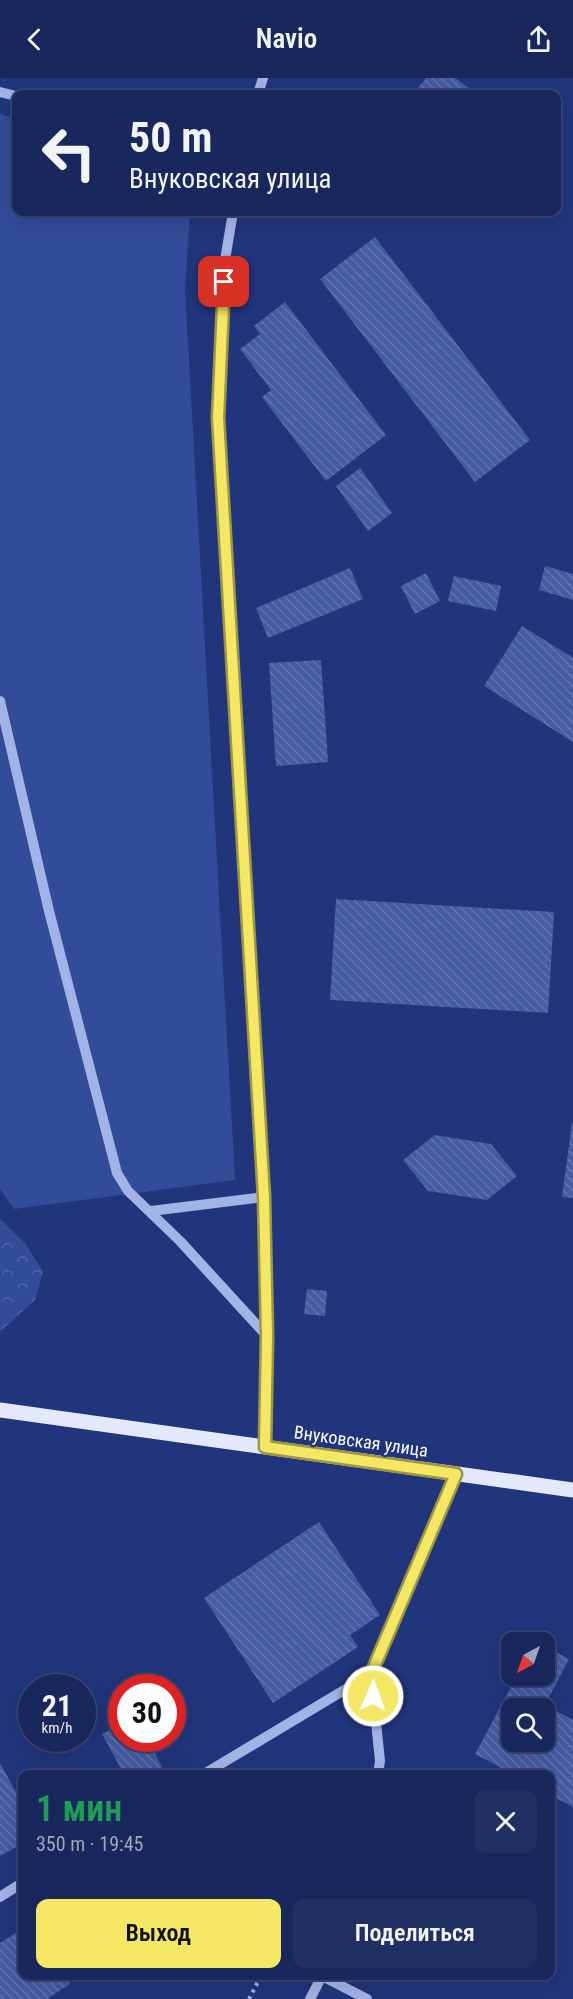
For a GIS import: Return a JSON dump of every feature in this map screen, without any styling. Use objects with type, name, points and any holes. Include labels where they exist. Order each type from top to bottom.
[{"type":"main road","name":"Внуковская улица","points":[[0,1410],[573,1490]]},
{"type":"street","points":[[232,216],[225,260],[218,418],[264,1197],[267,1336],[265,1447]]},
{"type":"street","points":[[0,701],[49,911],[117,1173],[128,1191],[151,1211],[267,1336]]},
{"type":"street","points":[[151,1211],[264,1197]]},
{"type":"street","points":[[379,1770],[380,1761],[371,1674],[456,1474]]},
{"type":"street","points":[[211,1770],[371,1674]]},
{"type":"street","points":[[0,1897],[18,1886]]},
{"type":"street","points":[[310,1999],[320,1980]]},
{"type":"street","points":[[330,1980],[367,1999]]},
{"type":"path","points":[[249,1999],[259,1980]]},
{"type":"green space","points":[[0,114],[12,118],[12,216],[190,216],[185,290],[235,1180],[14,1209],[0,1189]]},
{"type":"green space","points":[[0,1219],[25,1243],[43,1272],[35,1300],[0,1332]]},
{"type":"building","points":[[426,78],[455,78],[472,90],[416,90]]},
{"type":"building","points":[[375,237],[530,440],[475,482],[320,279]]},
{"type":"building","points":[[285,302],[386,435],[326,481],[262,397],[271,390],[240,349],[260,334],[254,326]]},
{"type":"building","points":[[360,468],[392,513],[368,531],[336,486]]},
{"type":"building","points":[[545,566],[573,574],[573,600],[539,590]]},
{"type":"building","points":[[350,568],[363,599],[268,638],[256,608]]},
{"type":"building","points":[[426,573],[440,601],[415,614],[401,586]]},
{"type":"building","points":[[454,576],[501,586],[496,611],[448,601]]},
{"type":"building","points":[[522,626],[573,658],[573,742],[484,686]]},
{"type":"building","points":[[321,660],[328,762],[276,766],[269,663]]},
{"type":"building","points":[[336,899],[554,912],[548,1013],[330,1000]]},
{"type":"building","points":[[573,1123],[573,1198],[562,1197]]},
{"type":"building","points":[[435,1135],[491,1144],[517,1176],[487,1200],[428,1191],[403,1160]]},
{"type":"building","points":[[307,1289],[327,1291],[325,1316],[304,1314]]},
{"type":"building","points":[[319,1522],[380,1615],[350,1635],[358,1647],[273,1703],[204,1598]]},
{"type":"building","points":[[555,1652],[569,1659],[555,1686]]},
{"type":"building","points":[[512,1686],[555,1686],[549,1698],[505,1698]]},
{"type":"building","points":[[501,1706],[501,1752],[555,1752],[555,1710],[573,1720],[573,1807],[555,1798],[555,1770],[505,1770],[475,1754]]},
{"type":"building","points":[[108,1731],[108,1745],[102,1734]]},
{"type":"building","points":[[112,1752],[154,1752],[162,1767],[156,1770],[122,1770]]},
{"type":"building","points":[[0,1763],[18,1796],[18,1846],[0,1856]]},
{"type":"building","points":[[18,1932],[18,1980],[68,1980],[70,1984],[47,1999],[0,1999],[0,1943]]},
{"type":"route","points":[[224,282],[218,418],[264,1197],[267,1336],[265,1447],[456,1474],[371,1674],[373,1696]]}]
